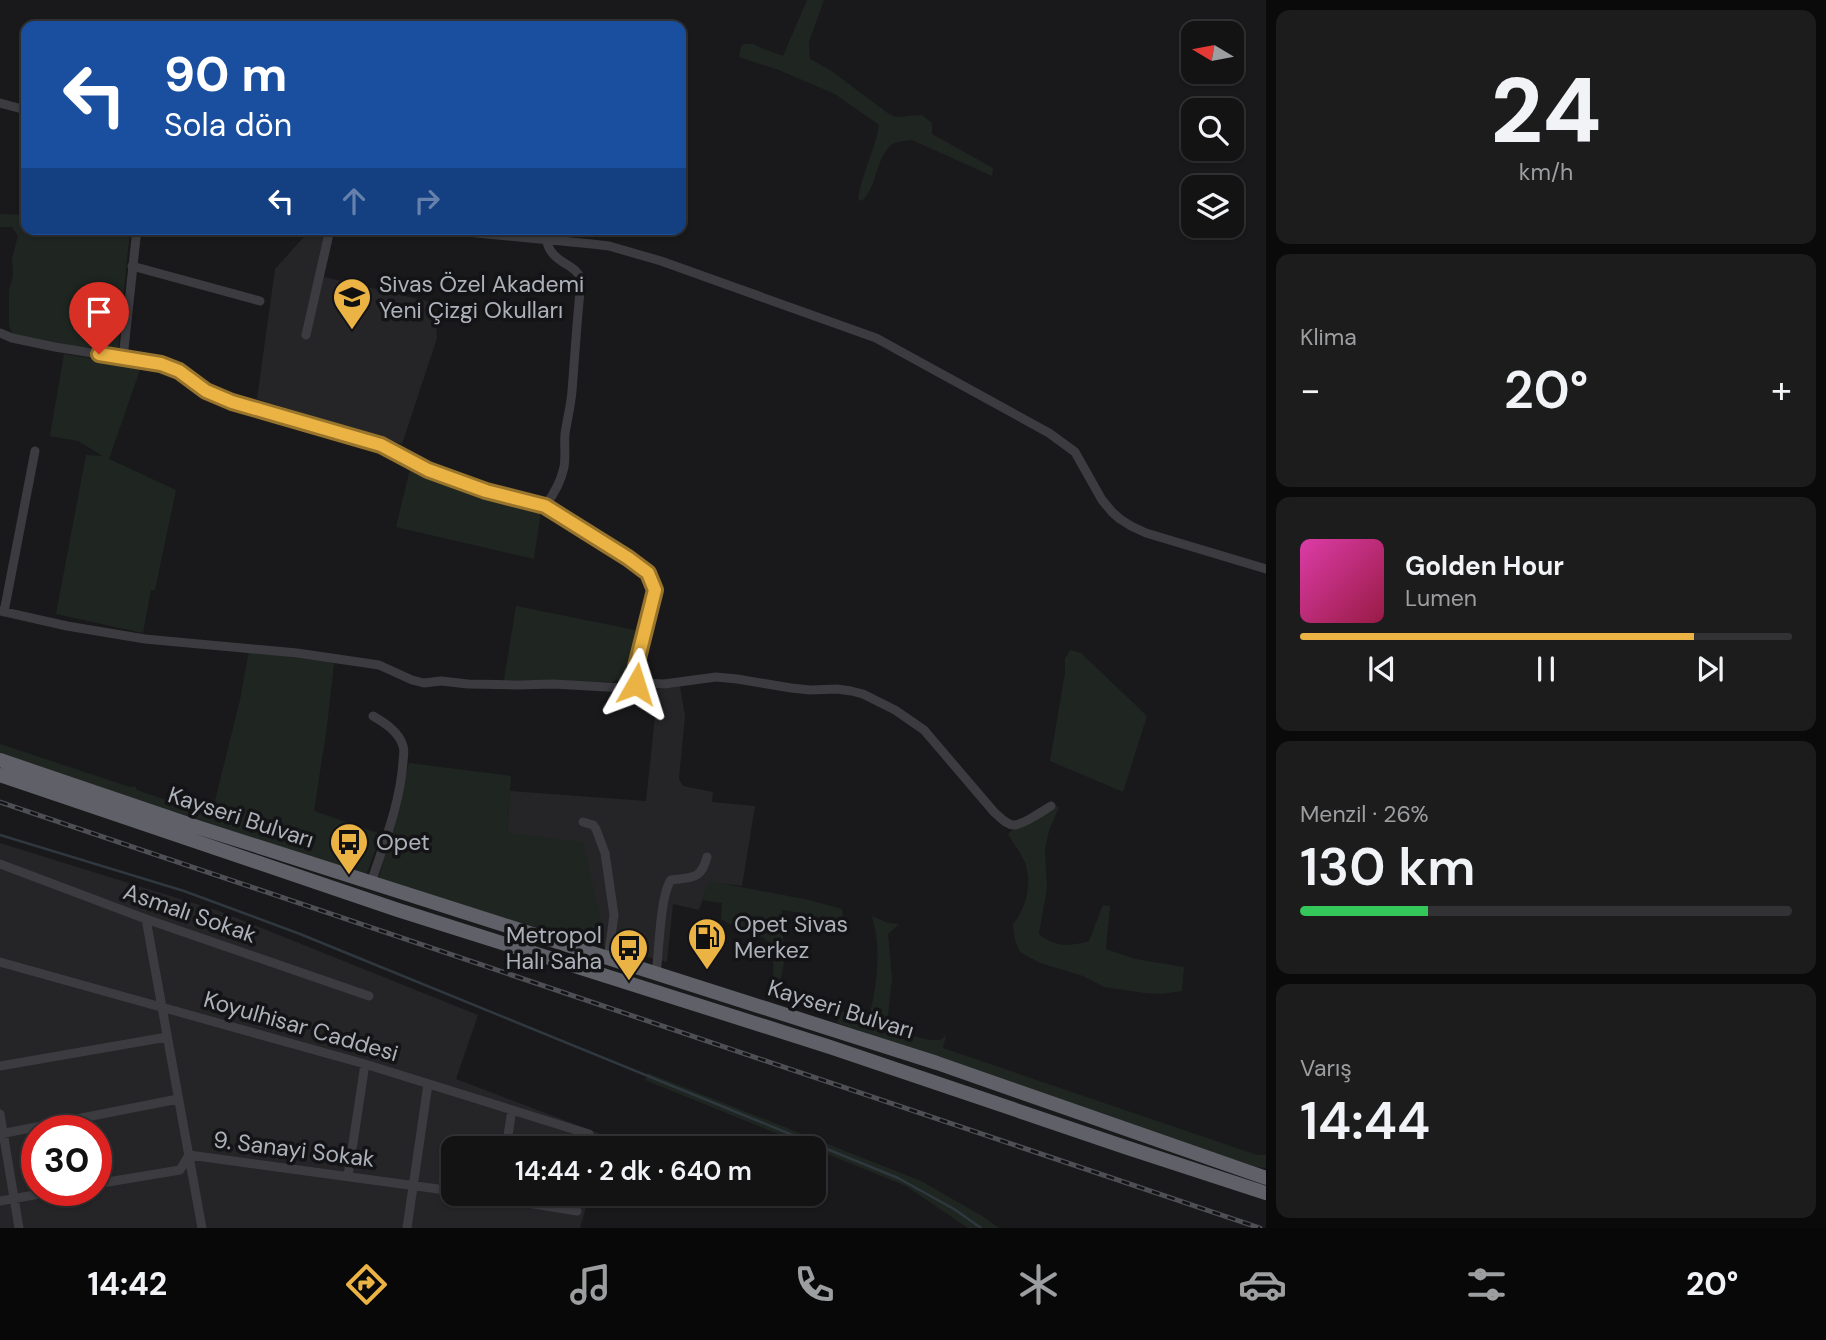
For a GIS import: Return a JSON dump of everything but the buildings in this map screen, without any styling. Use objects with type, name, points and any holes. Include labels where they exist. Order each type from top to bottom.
[{"type":"highway","name":"Kayseri Bulvarı","points":[[0,760],[194,827],[937,1063],[1266,1178]]},
{"type":"highway","name":"Kayseri Bulvarı","points":[[0,775],[373,902],[805,1038],[1266,1193]]},
{"type":"street","points":[[0,103],[21,109]]},
{"type":"street","points":[[123,358],[136,235]]},
{"type":"street","points":[[306,335],[329,235]]},
{"type":"street","points":[[502,235],[609,246],[639,254],[876,338],[1049,433],[1075,452],[1102,500],[1120,519],[1131,526],[1146,533],[1266,569]]},
{"type":"street","points":[[545,506],[553,495],[564,468],[581,282],[575,269],[554,257],[546,239]]},
{"type":"street","points":[[132,266],[260,301]]},
{"type":"street","points":[[0,333],[55,347],[161,364],[179,371],[206,391],[232,402],[381,445],[428,470],[486,491],[545,506],[648,573],[655,590],[636,666],[636,684]]},
{"type":"street","points":[[35,451],[2,611],[67,626],[145,639],[297,653],[379,665],[424,683],[441,681],[617,688],[716,677],[810,690],[837,689],[863,694],[895,710],[924,730],[1005,822],[1018,824],[1051,806]]},
{"type":"street","points":[[371,883],[402,778],[404,748],[387,725],[373,716]]},
{"type":"street","points":[[583,822],[596,829],[605,853],[614,915],[608,959]]},
{"type":"street","points":[[656,974],[668,884],[671,880],[700,874],[707,857]]},
{"type":"street","name":"Asmalı Sokak","points":[[0,864],[146,919],[369,996]]},
{"type":"street","points":[[146,919],[202,1228]]},
{"type":"street","name":"Koyulhisar Caddesi","points":[[0,962],[365,1064],[589,1134]]},
{"type":"street","points":[[0,1066],[167,1037]]},
{"type":"street","points":[[348,1176],[365,1064]]},
{"type":"street","points":[[407,1228],[428,1084]]},
{"type":"street","points":[[2,1133],[178,1099]]},
{"type":"street","points":[[508,1136],[512,1110]]},
{"type":"street","points":[[0,1114],[19,1228]]},
{"type":"street","name":"9. Sanayi Sokak","points":[[112,1181],[180,1170],[189,1155],[441,1189]]},
{"type":"street","points":[[0,1201],[21,1197]]},
{"type":"street","points":[[550,1206],[577,1211]]},
{"type":"shaded area","points":[[807,0],[824,0],[809,42],[810,59],[830,70],[889,114],[896,117],[922,115],[932,123],[932,134],[993,168],[992,176],[912,140],[890,146],[881,159],[871,189],[862,201],[858,199],[879,125],[835,94],[779,70],[739,57],[744,44],[753,44],[783,56]]},
{"type":"shaded area","points":[[0,214],[21,215],[21,235],[130,235],[118,351],[13,334],[9,326],[9,290],[13,276],[12,258],[18,236],[12,227],[0,227]]},
{"type":"shaded area","name":"Sivas Özel Akademi Yeni Çizgi Okulları","points":[[306,235],[334,235],[324,277],[435,303],[437,338],[402,444],[257,399],[275,269]]},
{"type":"shaded area","points":[[64,354],[141,367],[109,459],[176,490],[143,633],[56,614],[86,455],[103,456],[78,441],[50,436]]},
{"type":"shaded area","points":[[410,469],[541,511],[534,559],[396,527]]},
{"type":"shaded area","points":[[516,606],[635,630],[632,667],[626,676],[612,682],[504,680]]},
{"type":"shaded area","points":[[1070,650],[1081,653],[1147,716],[1123,792],[1050,761],[1065,659]]},
{"type":"shaded area","points":[[249,651],[334,663],[314,811],[381,834],[366,876],[0,753],[0,744],[130,787],[135,786],[137,790],[205,813],[212,813],[240,700]]},
{"type":"shaded area","points":[[680,686],[685,716],[679,779],[683,786],[713,792],[712,802],[755,806],[742,886],[709,882],[699,910],[673,904],[667,962],[595,944],[602,925],[507,834],[510,791],[646,801],[658,689]]},
{"type":"shaded area","points":[[409,763],[511,776],[507,833],[583,842],[602,925],[595,944],[378,881]]},
{"type":"shaded area","points":[[1046,804],[1059,807],[1045,849],[1047,888],[1039,934],[1063,945],[1089,941],[1103,905],[1110,906],[1106,949],[1135,959],[1184,967],[1182,991],[1160,994],[1104,987],[1083,976],[1040,963],[1020,952],[1013,924],[1026,898],[1028,877],[1024,860],[1008,834],[1033,811]]},
{"type":"shaded area","points":[[0,843],[219,911],[478,1015],[456,1079],[606,1136],[441,1136],[441,1206],[586,1206],[580,1228],[0,1228]]},
{"type":"shaded area","points":[[709,881],[842,909],[844,925],[782,910],[784,963],[780,983],[773,981],[774,947],[762,937],[721,919],[722,903],[702,900]]},
{"type":"shaded area","points":[[872,916],[888,923],[899,924],[888,934],[892,978],[887,1024],[891,1027],[931,1040],[941,1039],[946,1035],[943,1048],[1257,1155],[1266,1155],[1266,1168],[1134,1126],[837,1023],[841,1011],[869,1018],[877,967],[877,942]]},
{"type":"shaded area","points":[[648,1073],[807,1136],[783,1136],[645,1080]]},
{"type":"shaded area","points":[[826,1143],[921,1181],[999,1228],[968,1228],[906,1186],[826,1154]]},
{"type":"waterway","points":[[0,835],[184,891],[300,934],[898,1178],[954,1209],[981,1228]]},
{"type":"railway","points":[[0,802],[1260,1228]]},
{"type":"place","name":"Sivas Özel Akademi Yeni Çizgi Okulları","points":[[352,331]]},
{"type":"place","name":"Opet","points":[[349,876]]},
{"type":"place","name":"Opet Sivas Merkez","points":[[707,971]]},
{"type":"place","name":"Metropol Halı Saha","points":[[629,982]]},
{"type":"route","points":[[99,354],[161,364],[179,371],[206,391],[232,402],[381,445],[428,470],[486,491],[545,506],[648,573],[655,590],[636,666],[636,684]]}]
